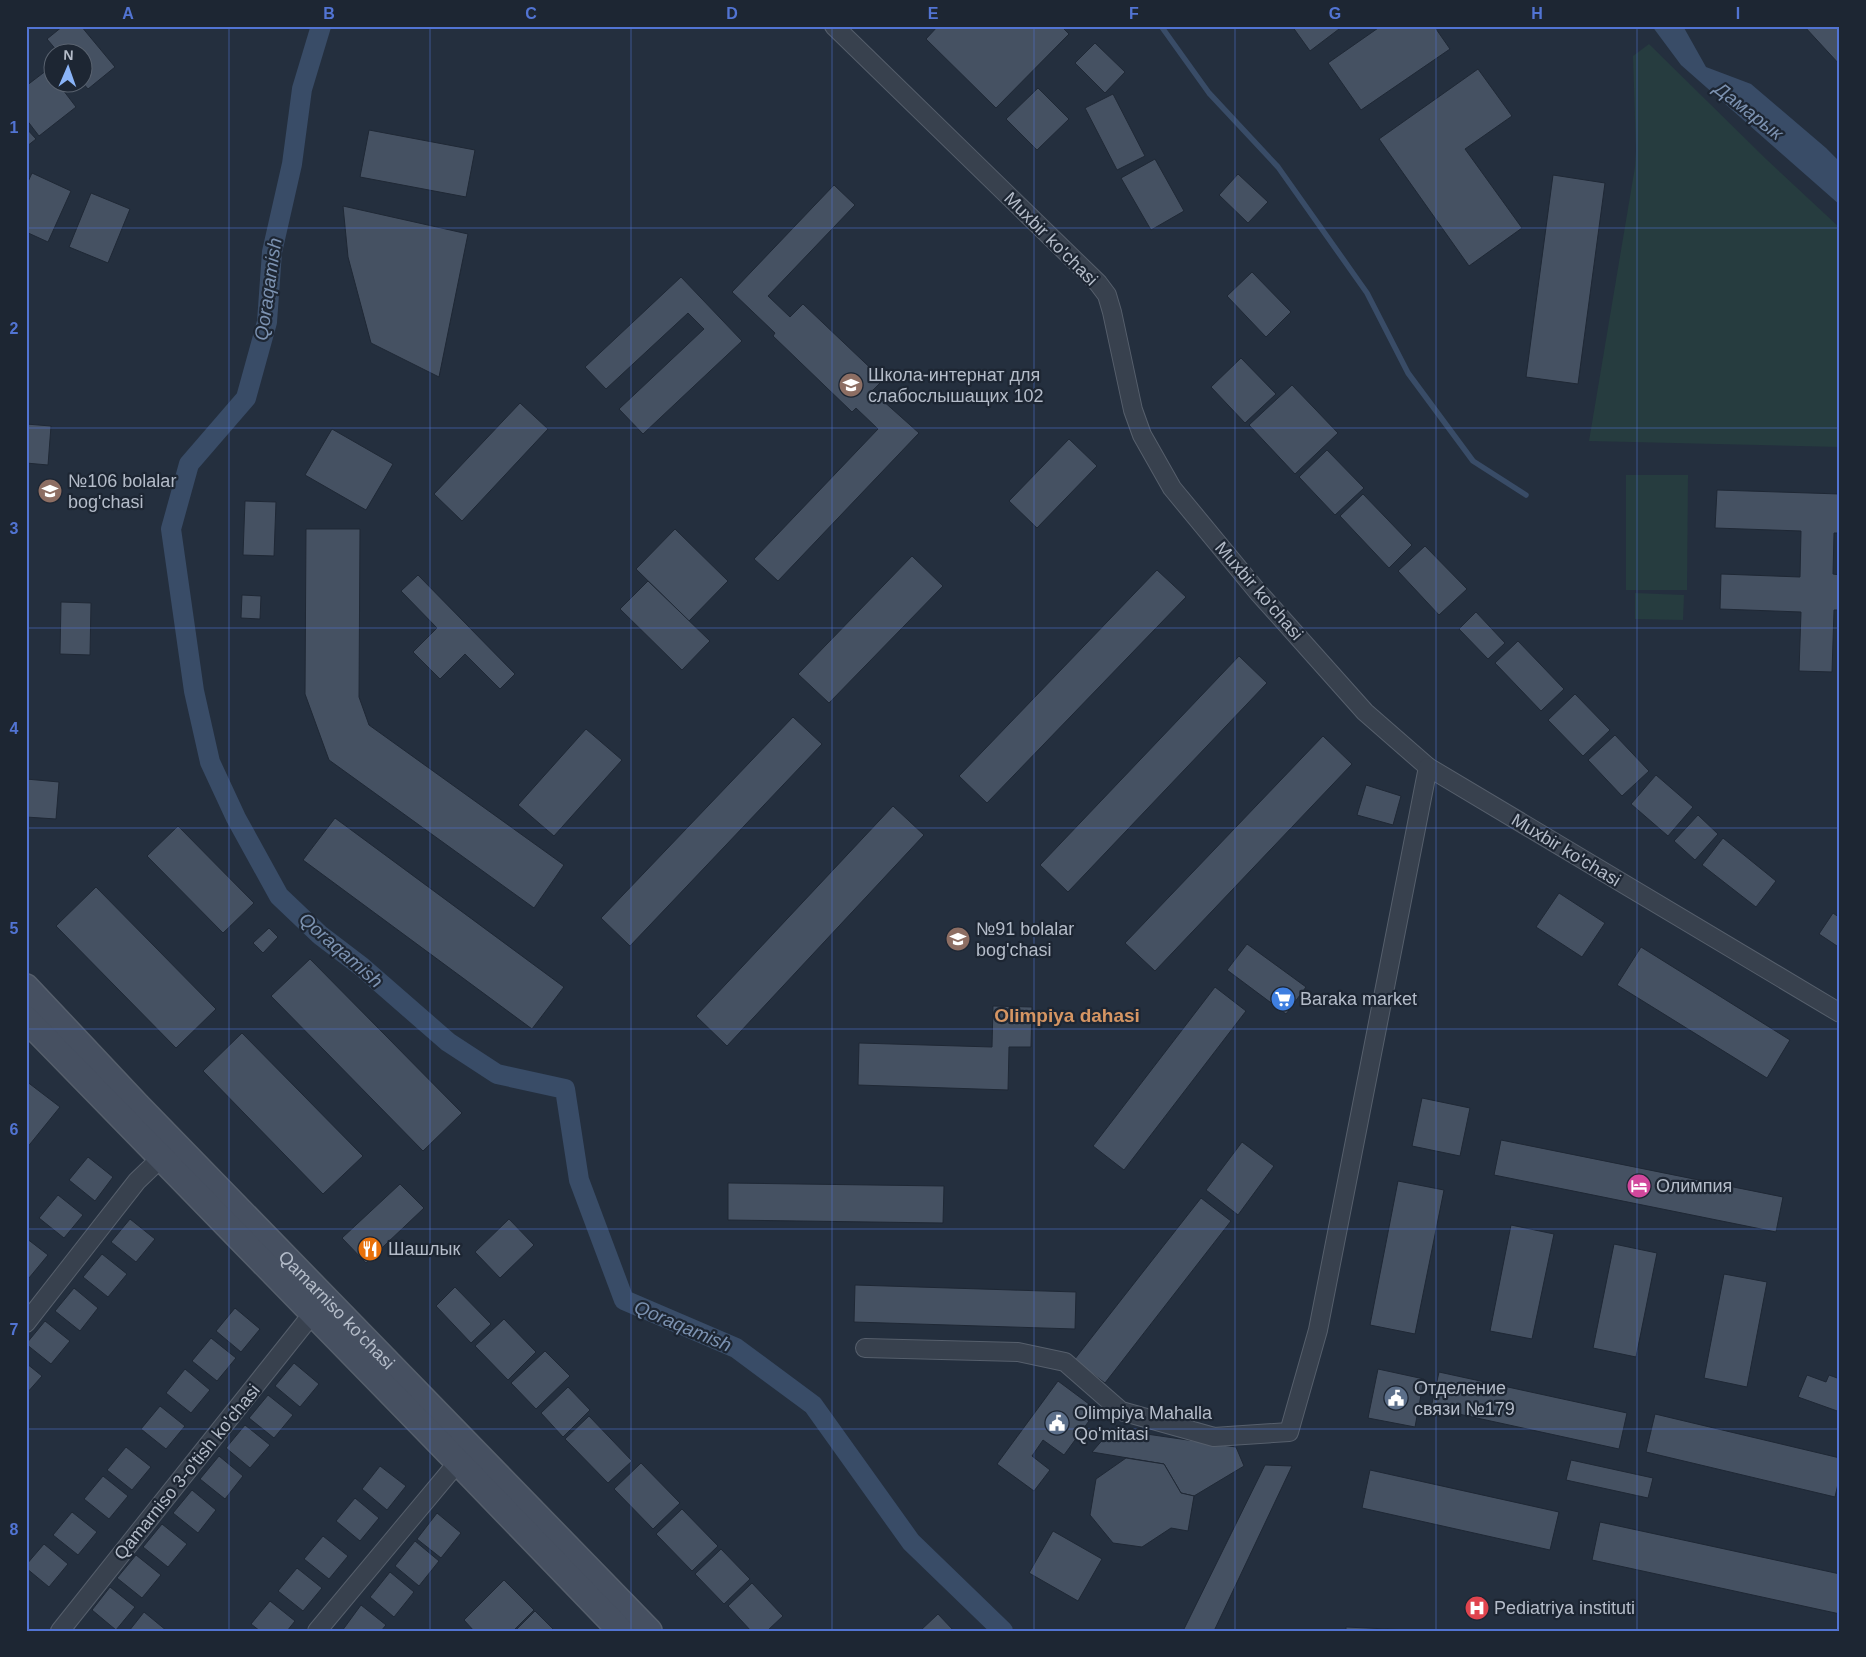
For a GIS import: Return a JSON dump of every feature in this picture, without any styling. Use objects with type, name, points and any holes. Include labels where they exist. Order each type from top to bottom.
[{"type":"main road","name":"Qamarniso ko'chasi","points":[[26,987],[138,1106],[648,1631]]},
{"type":"main road","name":"Qamarniso ko'chasi","points":[[26,1019],[621,1631]]},
{"type":"street","name":"Muxbir ko'chasi","points":[[834,26],[1098,283],[1107,295],[1112,312],[1136,418],[1142,435],[1172,488],[1257,591],[1365,712],[1428,767],[1840,1013]]},
{"type":"street","points":[[865,1348],[1018,1352],[1065,1362],[1121,1411],[1214,1437],[1289,1432],[1318,1330],[1428,767]]},
{"type":"street","points":[[26,1323],[137,1181],[162,1157]]},
{"type":"street","name":"Qamarniso 3-o'tish ko'chasi","points":[[60,1631],[313,1313]]},
{"type":"street","points":[[317,1631],[458,1462]]},
{"type":"green space","points":[[1649,44],[1766,159],[1840,228],[1840,447],[1589,441],[1635,167],[1633,56]]},
{"type":"green space","points":[[1626,475],[1688,475],[1687,590],[1626,590]]},
{"type":"green space","points":[[1635,593],[1684,595],[1683,620],[1635,619]]},
{"type":"water","name":"Дамарык","points":[[1652,26],[1683,26],[1706,67],[1751,84],[1826,148],[1840,162],[1840,205],[1681,65]]},
{"type":"building","points":[[63,26],[81,26],[115,67],[92,86],[92,42],[50,42],[47,39]]},
{"type":"building","points":[[938,26],[1061,26],[1069,34],[996,108],[926,39]]},
{"type":"building","points":[[1292,26],[1343,26],[1310,51]]},
{"type":"building","points":[[1381,26],[1434,26],[1450,49],[1361,110],[1328,63]]},
{"type":"building","points":[[1804,26],[1840,26],[1840,65]]},
{"type":"building","points":[[1095,43],[1125,72],[1105,93],[1075,63]]},
{"type":"building","points":[[1478,69],[1512,116],[1465,149],[1522,228],[1469,266],[1379,139]]},
{"type":"building","points":[[42,74],[42,92],[65,92],[76,107],[39,136],[26,119],[26,86]]},
{"type":"building","points":[[1038,88],[1069,119],[1037,150],[1006,119]]},
{"type":"building","points":[[1113,94],[1145,156],[1117,170],[1085,108]]},
{"type":"building","points":[[26,128],[36,139],[26,147]]},
{"type":"building","points":[[369,130],[475,150],[466,197],[360,177]]},
{"type":"building","points":[[1155,159],[1184,211],[1151,230],[1121,178]]},
{"type":"building","points":[[32,173],[71,191],[48,242],[26,232],[26,186]]},
{"type":"building","points":[[1238,174],[1268,202],[1248,223],[1219,195]]},
{"type":"building","points":[[1553,175],[1605,183],[1578,384],[1526,377]]},
{"type":"building","name":"Школа-интернат для слабослышащих 102","points":[[834,185],[855,205],[768,296],[790,317],[803,304],[883,380],[872,391],[919,433],[778,581],[754,559],[878,429],[856,408],[852,412],[773,336],[775,333],[732,292]]},
{"type":"building","points":[[91,193],[130,209],[108,263],[69,247]]},
{"type":"building","points":[[343,206],[468,234],[439,377],[371,343],[348,257]]},
{"type":"building","points":[[1252,272],[1291,312],[1266,337],[1227,296]]},
{"type":"building","points":[[681,277],[742,341],[643,434],[619,409],[704,329],[688,313],[606,389],[585,367]]},
{"type":"building","points":[[1241,358],[1276,394],[1245,423],[1211,387]]},
{"type":"building","points":[[1292,385],[1338,433],[1295,474],[1249,425]]},
{"type":"building","points":[[520,403],[548,429],[462,521],[434,494]]},
{"type":"building","points":[[26,424],[51,426],[48,465],[26,463]]},
{"type":"building","points":[[332,429],[393,464],[366,510],[305,475]]},
{"type":"building","points":[[1069,439],[1097,466],[1037,528],[1009,501]]},
{"type":"building","points":[[1327,450],[1364,488],[1335,515],[1299,477]]},
{"type":"building","points":[[1717,490],[1840,494],[1840,533],[1834,533],[1833,574],[1840,575],[1840,610],[1834,610],[1832,672],[1799,671],[1801,612],[1720,609],[1721,574],[1800,577],[1801,531],[1715,528]]},
{"type":"building","points":[[1363,494],[1412,545],[1389,568],[1340,516]]},
{"type":"building","points":[[245,501],[276,502],[274,556],[243,555]]},
{"type":"building","points":[[306,529],[360,529],[359,697],[369,725],[564,865],[534,908],[329,760],[305,694]]},
{"type":"building","points":[[675,529],[728,581],[689,621],[636,569]]},
{"type":"building","points":[[1425,546],[1467,589],[1439,615],[1398,571]]},
{"type":"building","points":[[912,556],[943,586],[829,703],[798,674]]},
{"type":"building","points":[[1157,570],[1186,597],[987,803],[959,776]]},
{"type":"building","points":[[418,575],[515,674],[500,689],[465,654],[440,679],[413,652],[437,628],[401,591]]},
{"type":"building","points":[[648,581],[710,641],[682,670],[620,609]]},
{"type":"building","points":[[242,595],[261,596],[260,619],[241,618]]},
{"type":"building","points":[[61,602],[91,603],[90,655],[60,654]]},
{"type":"building","points":[[1476,612],[1505,643],[1488,659],[1459,629]]},
{"type":"building","points":[[1518,641],[1564,689],[1541,711],[1495,663]]},
{"type":"building","points":[[1239,656],[1267,683],[1068,892],[1040,865]]},
{"type":"building","points":[[1575,694],[1610,730],[1583,756],[1548,720]]},
{"type":"building","points":[[793,717],[822,744],[630,946],[601,918]]},
{"type":"building","points":[[586,729],[622,760],[554,836],[518,805]]},
{"type":"building","points":[[1615,735],[1649,771],[1622,796],[1588,760]]},
{"type":"building","points":[[1323,736],[1352,764],[1155,971],[1125,943]]},
{"type":"building","points":[[1656,775],[1693,807],[1668,836],[1631,804]]},
{"type":"building","points":[[26,779],[59,782],[56,819],[26,817]]},
{"type":"building","points":[[1366,785],[1401,796],[1393,825],[1357,815]]},
{"type":"building","points":[[893,806],[924,835],[727,1046],[696,1016]]},
{"type":"building","points":[[1698,815],[1718,834],[1695,860],[1674,841]]},
{"type":"building","points":[[335,818],[564,987],[532,1029],[303,860]]},
{"type":"building","points":[[178,826],[254,903],[223,933],[147,856]]},
{"type":"building","points":[[1723,838],[1776,881],[1756,907],[1702,865]]},
{"type":"building","points":[[96,887],[216,1009],[176,1048],[56,926]]},
{"type":"building","points":[[1559,893],[1605,923],[1582,957],[1536,927]]},
{"type":"building","points":[[1833,913],[1840,918],[1840,948],[1819,934]]},
{"type":"building","points":[[269,928],[278,937],[263,953],[253,943]]},
{"type":"building","points":[[1247,944],[1306,987],[1286,1014],[1227,970]]},
{"type":"building","points":[[1641,947],[1790,1040],[1767,1078],[1617,985]]},
{"type":"building","points":[[310,959],[462,1113],[423,1151],[271,996]]},
{"type":"building","points":[[1215,987],[1246,1011],[1124,1170],[1093,1146]]},
{"type":"building","points":[[993,1006],[1032,1007],[1031,1047],[1009,1047],[1008,1090],[858,1085],[859,1043],[992,1047]]},
{"type":"building","points":[[242,1033],[363,1156],[323,1194],[203,1071]]},
{"type":"building","points":[[26,1081],[60,1107],[26,1149]]},
{"type":"building","points":[[1422,1098],[1470,1108],[1460,1156],[1412,1146]]},
{"type":"building","name":"Олимпия","points":[[1501,1140],[1783,1197],[1776,1232],[1494,1175]]},
{"type":"building","points":[[1242,1142],[1274,1166],[1238,1215],[1206,1190]]},
{"type":"building","points":[[88,1157],[113,1177],[95,1201],[69,1180]]},
{"type":"building","points":[[1398,1181],[1444,1190],[1415,1334],[1370,1325]]},
{"type":"building","points":[[728,1183],[944,1186],[943,1223],[728,1220]]},
{"type":"building","points":[[400,1184],[424,1208],[366,1263],[342,1238]]},
{"type":"building","points":[[58,1195],[83,1215],[64,1238],[39,1218]]},
{"type":"building","points":[[1201,1198],[1231,1221],[1105,1383],[1074,1360]]},
{"type":"building","points":[[130,1219],[155,1239],[136,1262],[111,1242]]},
{"type":"building","points":[[509,1219],[534,1245],[500,1278],[475,1252]]},
{"type":"building","points":[[1511,1225],[1554,1234],[1532,1339],[1490,1331]]},
{"type":"building","points":[[26,1238],[48,1255],[29,1278],[26,1276]]},
{"type":"building","points":[[1614,1244],[1657,1253],[1636,1357],[1593,1348]]},
{"type":"building","points":[[102,1254],[127,1274],[108,1297],[83,1277]]},
{"type":"building","points":[[1724,1274],[1767,1282],[1747,1387],[1704,1378]]},
{"type":"building","points":[[855,1285],[1076,1292],[1075,1329],[854,1322]]},
{"type":"building","points":[[455,1287],[491,1324],[471,1343],[436,1306]]},
{"type":"building","points":[[74,1288],[98,1308],[80,1331],[55,1311]]},
{"type":"building","points":[[235,1308],[260,1329],[241,1352],[216,1331]]},
{"type":"building","points":[[504,1319],[536,1352],[508,1380],[475,1346]]},
{"type":"building","points":[[45,1321],[70,1341],[51,1364],[26,1344]]},
{"type":"building","points":[[211,1338],[236,1358],[217,1381],[192,1361]]},
{"type":"building","points":[[545,1351],[570,1376],[536,1409],[511,1383]]},
{"type":"building","points":[[26,1363],[42,1376],[26,1394]]},
{"type":"building","points":[[294,1363],[319,1384],[300,1407],[275,1386]]},
{"type":"building","points":[[185,1369],[210,1390],[191,1413],[166,1393]]},
{"type":"building","points":[[1378,1369],[1424,1379],[1415,1427],[1368,1418]]},
{"type":"building","points":[[1439,1372],[1627,1413],[1619,1449],[1431,1408]]},
{"type":"building","points":[[1807,1375],[1826,1382],[1829,1375],[1840,1379],[1840,1412],[1798,1397]]},
{"type":"building","points":[[1058,1381],[1097,1410],[1064,1455],[1043,1440],[1032,1456],[1050,1470],[1034,1491],[997,1464]]},
{"type":"building","points":[[568,1387],[590,1410],[563,1437],[541,1413]]},
{"type":"building","points":[[268,1395],[293,1415],[274,1438],[249,1418]]},
{"type":"building","points":[[160,1406],[185,1426],[166,1449],[141,1429]]},
{"type":"building","points":[[1655,1414],[1840,1458],[1840,1475],[1835,1497],[1646,1452]]},
{"type":"building","points":[[589,1416],[632,1461],[608,1483],[565,1439]]},
{"type":"building","points":[[245,1425],[270,1445],[250,1468],[226,1448]]},
{"type":"building","points":[[1112,1429],[1236,1447],[1244,1466],[1194,1496],[1181,1493],[1164,1464],[1092,1452]]},
{"type":"building","points":[[126,1447],[151,1467],[132,1490],[107,1470]]},
{"type":"building","points":[[219,1456],[243,1476],[225,1499],[200,1479]]},
{"type":"building","points":[[1126,1458],[1164,1464],[1181,1493],[1194,1496],[1188,1531],[1171,1528],[1142,1547],[1113,1543],[1090,1515],[1096,1479]]},
{"type":"building","points":[[1571,1460],[1653,1478],[1648,1498],[1566,1480]]},
{"type":"building","points":[[641,1463],[680,1503],[653,1529],[614,1489]]},
{"type":"building","points":[[1265,1465],[1292,1466],[1214,1631],[1183,1631]]},
{"type":"building","points":[[380,1466],[406,1486],[387,1510],[362,1489]]},
{"type":"building","points":[[1370,1470],[1559,1512],[1550,1550],[1362,1508]]},
{"type":"building","points":[[103,1476],[128,1496],[109,1519],[84,1499]]},
{"type":"building","points":[[192,1490],[216,1510],[198,1533],[173,1513]]},
{"type":"building","points":[[355,1498],[379,1518],[360,1541],[336,1521]]},
{"type":"building","points":[[682,1509],[718,1546],[692,1571],[656,1534]]},
{"type":"building","points":[[72,1512],[97,1532],[78,1555],[53,1535]]},
{"type":"building","points":[[437,1513],[461,1533],[441,1558],[417,1539]]},
{"type":"building","points":[[1600,1522],[1840,1574],[1840,1614],[1592,1560]]},
{"type":"building","points":[[162,1524],[187,1544],[168,1567],[143,1547]]},
{"type":"building","points":[[1053,1531],[1102,1559],[1078,1601],[1029,1573]]},
{"type":"building","points":[[323,1536],[348,1556],[329,1579],[304,1559]]},
{"type":"building","points":[[415,1541],[439,1561],[419,1586],[395,1566]]},
{"type":"building","points":[[44,1544],[68,1564],[49,1587],[26,1568],[26,1565]]},
{"type":"building","points":[[721,1549],[750,1579],[724,1604],[695,1574]]},
{"type":"building","points":[[136,1555],[161,1575],[142,1598],[117,1578]]},
{"type":"building","points":[[297,1568],[322,1588],[303,1611],[278,1591]]},
{"type":"building","points":[[390,1572],[414,1592],[394,1617],[370,1597]]},
{"type":"building","points":[[504,1580],[534,1610],[513,1631],[474,1631],[464,1620]]},
{"type":"building","points":[[752,1583],[783,1616],[767,1631],[751,1631],[728,1606]]},
{"type":"building","points":[[110,1587],[135,1607],[116,1630],[92,1610]]},
{"type":"building","points":[[270,1601],[295,1621],[287,1631],[260,1631],[251,1624]]},
{"type":"building","points":[[361,1605],[386,1625],[381,1631],[342,1631]]},
{"type":"building","points":[[535,1611],[555,1631],[515,1631]]},
{"type":"building","points":[[144,1612],[167,1631],[129,1631]]},
{"type":"building","points":[[938,1614],[954,1631],[920,1631]]},
{"type":"building","points":[[1346,1627],[1429,1631],[1346,1631]]},
{"type":"waterway","name":"Qoraqamish","points":[[321,26],[302,89],[292,164],[272,252],[267,322],[246,398],[189,464],[171,529],[194,691],[210,762],[236,818],[279,896],[320,935],[362,967],[448,1042],[497,1074],[565,1089],[579,1180],[624,1300],[736,1348],[813,1405],[911,1542],[1003,1631]]},
{"type":"waterway","points":[[1161,26],[1209,93],[1278,167],[1367,293],[1408,373],[1473,461],[1526,495]]},
{"type":"place","name":"Школа-интернат для слабослышащих 102","points":[[851,385]]},
{"type":"place","name":"№106 bolalar bog'chasi","points":[[50,491]]},
{"type":"place","name":"№91 bolalar bog'chasi","points":[[958,939]]},
{"type":"place","name":"Baraka market","points":[[1283,999]]},
{"type":"place","name":"Олимпия","points":[[1639,1186]]},
{"type":"place","name":"Шашлык","points":[[370,1249]]},
{"type":"place","name":"Отделение связи №179","points":[[1396,1398]]},
{"type":"place","name":"Olimpiya Mahalla Qo'mitasi","points":[[1057,1423]]},
{"type":"place","name":"Pediatriya instituti","points":[[1477,1608]]},
{"type":"district","name":"Olimpiya dahasi","points":[[1067,1015]]}]
